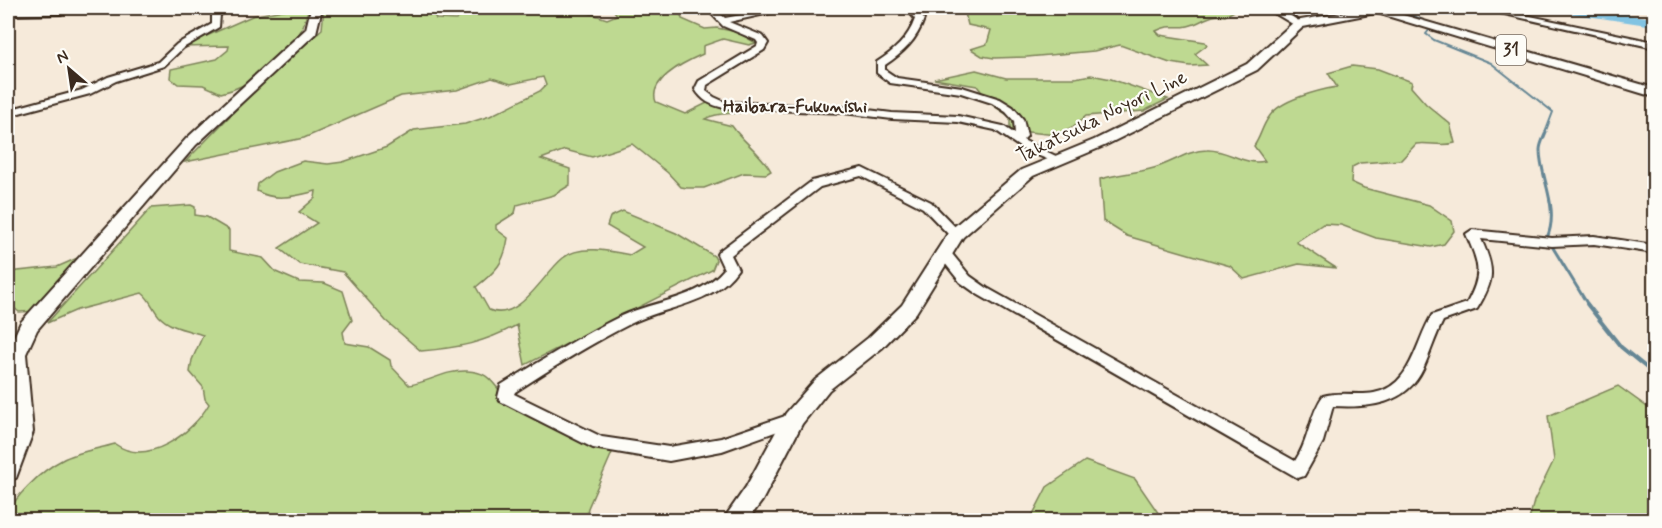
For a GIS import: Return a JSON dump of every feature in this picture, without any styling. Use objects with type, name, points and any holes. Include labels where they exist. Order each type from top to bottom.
[{"type":"main road","points":[[8,471],[22,432],[16,354],[28,327],[191,142],[312,30],[316,8]]},
{"type":"main road","points":[[1299,24],[1371,9]]},
{"type":"main road","name":"31","points":[[1371,9],[1654,93]]},
{"type":"main road","name":"Takatsuka Noyori Line","points":[[735,520],[754,494],[794,419],[822,385],[875,343],[909,309],[956,234],[1027,173],[1099,143],[1252,67],[1299,24]]},
{"type":"street","points":[[8,13],[61,11],[70,8]]},
{"type":"street","points":[[206,8],[216,14]]},
{"type":"street","points":[[216,14],[227,8]]},
{"type":"street","points":[[710,8],[722,21],[760,38],[763,43],[760,48],[703,83],[700,89],[702,94],[713,102],[724,105],[844,110],[892,116],[958,119],[991,125],[1028,148],[1056,159]]},
{"type":"street","points":[[722,21],[789,8]]},
{"type":"street","points":[[910,8],[920,19],[917,27],[903,49],[880,64],[883,76],[894,81],[965,89],[997,102],[1019,121],[1021,136],[1017,140]]},
{"type":"street","points":[[1263,8],[1279,12],[1299,24]]},
{"type":"street","points":[[1482,8],[1654,45]]},
{"type":"street","points":[[8,113],[86,93],[112,79],[161,64],[180,46],[216,25],[216,14]]},
{"type":"street","points":[[794,419],[722,444],[669,454],[599,443],[506,397],[507,389],[629,319],[679,302],[724,279],[731,269],[724,254],[816,184],[862,172],[927,205],[956,234]]},
{"type":"street","points":[[943,252],[966,279],[982,291],[1298,471],[1318,433],[1321,410],[1329,400],[1366,400],[1390,394],[1410,380],[1437,318],[1472,306],[1486,281],[1488,268],[1472,234],[1545,241],[1594,240],[1654,249]]},
{"type":"green space","points":[[293,8],[309,8],[302,27],[288,51],[267,70],[244,85],[221,93],[203,85],[178,84],[170,78],[171,69],[217,59],[228,50],[229,46],[183,47],[186,45],[252,16]]},
{"type":"green space","points":[[324,8],[431,8],[436,19],[456,20],[471,8],[574,8],[607,19],[617,15],[612,8],[692,8],[681,15],[682,19],[705,29],[717,28],[737,32],[756,43],[749,45],[723,39],[703,46],[703,54],[670,72],[657,86],[656,102],[685,114],[707,103],[750,109],[705,119],[732,126],[771,171],[766,174],[744,173],[704,188],[687,188],[681,187],[668,173],[632,144],[592,157],[565,150],[541,159],[570,169],[570,185],[554,195],[517,205],[515,213],[496,225],[496,229],[508,238],[504,254],[494,271],[476,287],[489,310],[500,312],[510,310],[530,295],[555,265],[570,254],[595,250],[630,255],[643,247],[607,226],[610,217],[623,211],[676,233],[714,256],[716,260],[712,270],[525,365],[517,325],[470,344],[421,351],[386,321],[343,272],[299,264],[279,248],[317,223],[299,212],[315,198],[316,191],[278,197],[257,191],[258,184],[274,172],[303,161],[328,164],[343,162],[387,147],[414,130],[465,124],[490,116],[540,91],[546,85],[543,77],[511,84],[492,78],[457,90],[401,96],[304,138],[185,162],[258,87],[322,29]]},
{"type":"green space","points":[[967,8],[1240,8],[1225,16],[1216,15],[1193,25],[1166,27],[1156,31],[1160,35],[1205,42],[1207,45],[1195,54],[1207,65],[1190,66],[1170,63],[1120,45],[1094,51],[1027,57],[982,56],[971,49],[987,44],[991,30],[968,25],[965,13]]},
{"type":"green space","points":[[1352,66],[1378,69],[1412,82],[1411,87],[1426,104],[1450,124],[1455,143],[1416,144],[1401,160],[1360,163],[1352,167],[1351,182],[1364,188],[1429,205],[1452,221],[1454,231],[1444,244],[1431,247],[1376,238],[1341,225],[1323,224],[1296,242],[1336,268],[1299,264],[1244,279],[1230,266],[1127,236],[1103,221],[1100,179],[1157,167],[1185,155],[1207,150],[1215,150],[1250,161],[1265,161],[1254,146],[1274,111],[1300,97],[1337,87],[1328,73]]},
{"type":"green space","points":[[976,70],[1006,78],[1075,78],[1091,75],[1111,79],[1168,99],[1144,111],[1086,116],[1074,126],[1056,135],[1010,130],[1010,117],[991,104],[977,86],[934,79]]},
{"type":"green space","points":[[191,205],[195,207],[195,215],[207,217],[229,230],[229,251],[263,258],[276,272],[299,282],[324,283],[343,291],[352,320],[343,332],[345,343],[369,347],[390,360],[391,366],[409,385],[459,371],[483,374],[504,395],[534,416],[612,453],[588,508],[586,520],[8,520],[13,504],[28,486],[62,460],[115,444],[128,450],[141,452],[168,444],[192,426],[209,404],[205,399],[203,387],[190,372],[192,360],[203,335],[163,320],[142,293],[77,310],[47,323],[151,208]]},
{"type":"green space","points":[[82,256],[39,311],[19,312],[8,303],[8,272],[57,267]]},
{"type":"green space","points":[[1618,386],[1654,412],[1654,520],[1529,520],[1534,501],[1554,460],[1548,416]]},
{"type":"green space","points":[[1085,461],[1135,479],[1163,520],[1030,520],[1047,487]]},
{"type":"waterway","points":[[1397,8],[1429,23],[1430,29],[1426,34],[1434,40],[1491,63],[1553,112],[1545,133]]},
{"type":"waterway","points":[[1560,8],[1654,22]]},
{"type":"waterway","points":[[1546,132],[1540,150],[1551,216],[1547,238],[1588,305]]},
{"type":"waterway","points":[[1587,304],[1621,347],[1654,374]]},
{"type":"district","name":"Haibara-Fukunishi","points":[[795,107]]}]
